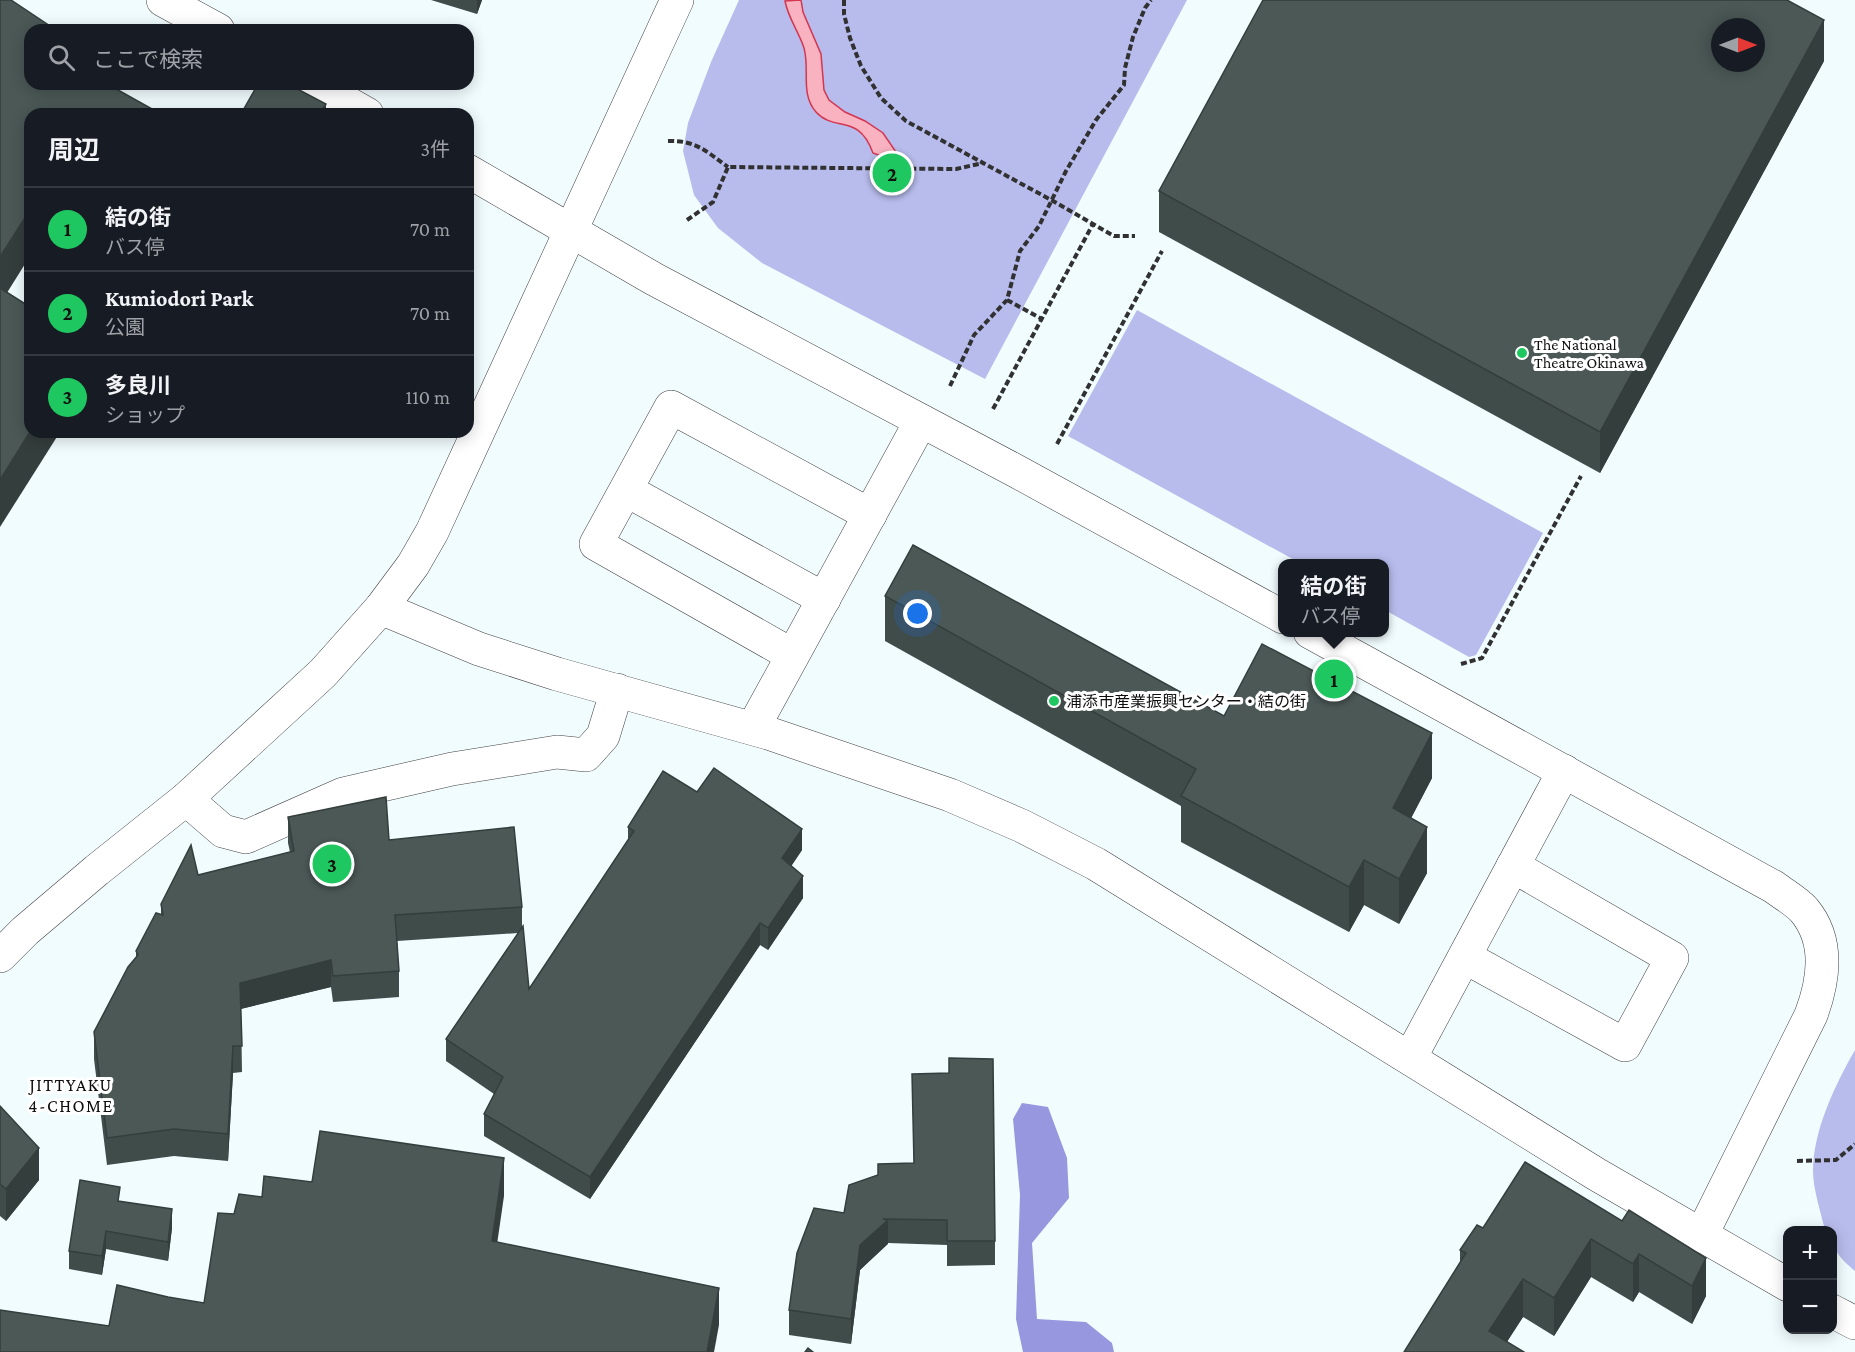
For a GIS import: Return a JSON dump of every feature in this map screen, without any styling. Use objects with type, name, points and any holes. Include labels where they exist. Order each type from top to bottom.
[{"type":"street","points":[[164,0],[207,24]]},
{"type":"street","points":[[0,956],[97,870],[186,799],[323,673],[381,608],[413,565],[432,532],[677,0]]},
{"type":"street","points":[[325,90],[356,108]]},
{"type":"street","points":[[474,174],[654,279],[1278,615]]},
{"type":"street","points":[[792,655],[596,544],[671,406],[870,515]]},
{"type":"street","points":[[753,728],[921,422]]},
{"type":"street","points":[[626,490],[824,599]]},
{"type":"street","points":[[381,608],[479,649],[753,728],[950,795],[1022,825],[1123,880],[1596,1174],[1783,1283]]},
{"type":"street","points":[[1317,637],[1774,887],[1803,909],[1816,928],[1822,949],[1823,971],[1820,993],[1701,1236]]},
{"type":"street","points":[[186,799],[223,831],[246,837],[343,794],[487,763],[556,752],[586,755],[603,736],[617,690]]},
{"type":"street","points":[[1410,1058],[1564,771]]},
{"type":"street","points":[[1465,957],[1625,1044],[1672,958],[1513,866]]},
{"type":"street","points":[[1837,1313],[1855,1323]]},
{"type":"path","points":[[844,0],[844,14],[850,38],[861,66],[881,98],[906,121],[1114,236],[1135,236]]},
{"type":"path","points":[[951,386],[974,334],[1007,300],[1020,251],[1039,226],[1066,171],[1096,120],[1124,85],[1125,68],[1133,37],[1145,8],[1151,0]]},
{"type":"path","points":[[668,141],[696,144],[728,167],[956,169],[984,163]]},
{"type":"path","points":[[687,220],[713,202],[728,167]]},
{"type":"path","points":[[993,409],[1093,224]]},
{"type":"path","points":[[1057,444],[1162,251]]},
{"type":"path","points":[[1007,300],[1042,319]]},
{"type":"path","points":[[1461,664],[1482,658],[1581,476]]},
{"type":"path","points":[[1797,1161],[1836,1160],[1855,1144]]},
{"type":"shaded area","points":[[739,0],[1187,0],[985,379],[762,263],[718,228],[694,195],[683,151],[688,123],[711,62]]},
{"type":"shaded area","points":[[801,0],[803,12],[821,54],[824,90],[829,100],[845,112],[883,133],[896,152],[881,156],[873,153],[860,132],[823,118],[811,105],[807,89],[804,48],[785,1]]},
{"type":"shaded area","points":[[1137,310],[1543,533],[1476,655],[1469,657],[1389,612],[1389,559],[1293,559],[1068,436]]},
{"type":"shaded area","points":[[1855,1050],[1855,1271],[1837,1252],[1837,1226],[1824,1226],[1813,1178],[1814,1156],[1821,1124],[1840,1078]]},
{"type":"shaded area","points":[[1022,1103],[1048,1107],[1067,1158],[1069,1198],[1032,1243],[1037,1319],[1086,1322],[1112,1343],[1114,1352],[1023,1352],[1016,1319],[1020,1195],[1013,1119]]},
{"type":"building","points":[[0,0],[11,0],[47,24],[24,24],[24,90],[118,90],[150,108],[24,108],[24,219],[0,257]]},
{"type":"building","name":"The National Theatre Okinawa","points":[[1263,0],[1787,0],[1824,20],[1600,432],[1159,191]]},
{"type":"building","points":[[255,90],[299,90],[326,104],[324,108],[244,108]]},
{"type":"building","points":[[0,288],[24,303],[24,438],[26,438],[0,480]]},
{"type":"building","points":[[913,545],[1224,716],[1262,644],[1432,733],[1393,808],[1427,827],[1399,879],[1364,860],[1349,887],[1181,796],[1196,769],[885,596]]},
{"type":"building","points":[[714,768],[802,829],[782,858],[803,876],[768,928],[760,923],[590,1177],[484,1114],[503,1077],[446,1039],[523,926],[529,989],[634,831],[628,827],[663,771],[697,792]]},
{"type":"building","points":[[386,797],[389,840],[514,827],[522,907],[395,915],[399,971],[333,976],[331,960],[240,983],[242,1046],[233,1046],[228,1134],[174,1129],[107,1138],[94,1032],[128,967],[138,955],[136,951],[156,913],[163,915],[161,904],[191,845],[198,875],[294,851],[288,817]]},
{"type":"building","points":[[949,1058],[993,1059],[995,1241],[947,1241],[947,1220],[883,1219],[888,1220],[860,1245],[851,1319],[789,1310],[797,1253],[814,1208],[844,1213],[849,1185],[878,1175],[878,1164],[914,1163],[912,1074],[949,1073]]},
{"type":"building","points":[[0,1106],[39,1148],[6,1189],[0,1184]]},
{"type":"building","points":[[320,1131],[504,1158],[492,1241],[719,1288],[707,1352],[0,1352],[0,1310],[109,1326],[117,1285],[204,1303],[218,1213],[234,1214],[239,1194],[262,1197],[264,1176],[312,1182]]},
{"type":"building","points":[[1525,1162],[1622,1221],[1629,1210],[1706,1258],[1692,1286],[1639,1254],[1633,1264],[1591,1239],[1554,1298],[1523,1279],[1489,1331],[1524,1352],[1404,1352],[1466,1253],[1460,1250],[1477,1225],[1483,1228]]},
{"type":"building","points":[[80,1180],[120,1187],[118,1201],[172,1209],[168,1242],[106,1231],[102,1256],[69,1251]]},
{"type":"place","name":"Kumiodori Park","points":[[892,173]]},
{"type":"place","name":"The National Theatre Okinawa","points":[[1522,353]]},
{"type":"place","name":"結の街","points":[[1334,679]]},
{"type":"place","name":"浦添市産業振興センター・結の街","points":[[1054,701]]},
{"type":"place","name":"多良川","points":[[332,864]]},
{"type":"district","name":"JITTYAKU 4-CHOME","points":[[71,1095]]}]
